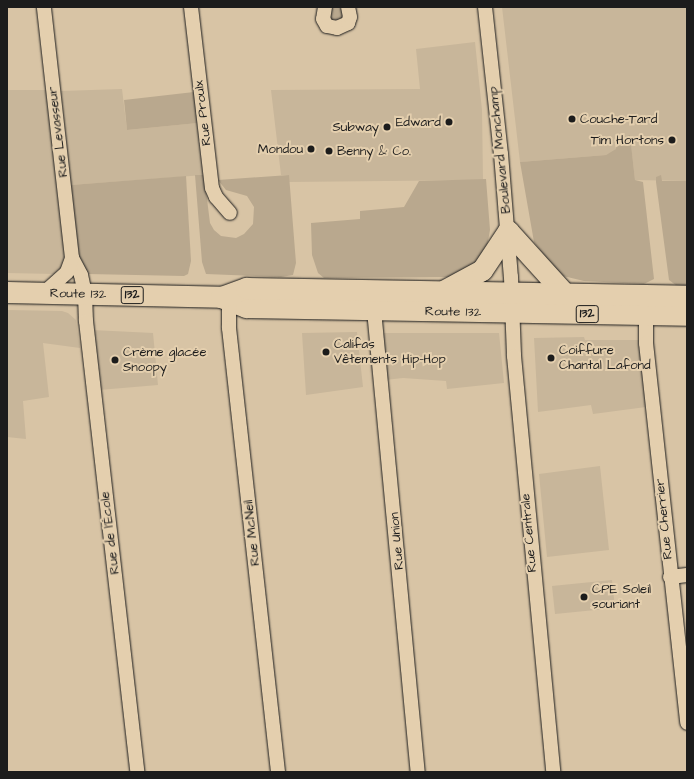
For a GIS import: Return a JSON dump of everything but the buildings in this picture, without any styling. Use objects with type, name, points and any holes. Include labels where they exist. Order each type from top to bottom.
[{"type":"highway","points":[[443,291],[482,270],[508,231],[564,293]]},
{"type":"highway","name":"Route 132","points":[[226,297],[246,288],[443,291],[512,303],[646,315],[687,315]]},
{"type":"highway","name":"Route 132","points":[[7,292],[226,297],[246,307],[374,310],[512,303],[564,293],[687,296]]},
{"type":"street","name":"Rue Levasseur","points":[[44,7],[72,258],[81,275],[85,294]]},
{"type":"street","name":"Rue Proulx","points":[[191,7],[212,188],[216,197],[230,213]]},
{"type":"street","points":[[325,7],[323,19],[327,26],[337,28],[348,23],[350,17],[348,7]]},
{"type":"street","name":"Boulevard Monchamp","points":[[485,7],[508,231],[512,303]]},
{"type":"street","points":[[44,293],[67,272],[72,258]]},
{"type":"street","name":"Rue de l'École","points":[[85,294],[86,321],[137,772]]},
{"type":"street","name":"Rue McNeil","points":[[226,297],[278,772]]},
{"type":"street","name":"Rue Centrale","points":[[512,303],[535,597],[553,772]]},
{"type":"street","name":"Rue Union","points":[[374,310],[418,772]]},
{"type":"street","name":"Rue Cherrier","points":[[646,315],[646,343],[670,577],[687,723]]},
{"type":"street","points":[[670,577],[687,575]]},
{"type":"shaded area","points":[[333,7],[339,7],[343,11],[343,17],[339,21],[333,21],[329,17],[329,11]]},
{"type":"shaded area","points":[[502,7],[687,7],[687,181],[635,180],[630,136],[613,152],[606,155],[520,162]]},
{"type":"shaded area","points":[[475,42],[482,110],[483,180],[289,182],[289,175],[281,175],[271,90],[420,89],[416,49]]},
{"type":"shaded area","points":[[122,89],[127,130],[198,123],[204,175],[71,185],[61,91]]},
{"type":"shaded area","points":[[7,90],[47,90],[66,264],[55,274],[7,273]]},
{"type":"shaded area","points":[[194,92],[198,123],[127,130],[124,100]]},
{"type":"shaded area","points":[[630,135],[635,180],[643,182],[654,279],[644,284],[584,281],[559,275],[534,242],[520,162],[606,155],[616,149],[617,140]]},
{"type":"shaded area","points":[[195,175],[204,175],[210,223],[214,230],[221,236],[236,238],[244,234],[253,224],[254,207],[247,196],[226,190],[218,180],[289,175],[296,263],[293,275],[281,277],[206,274],[202,262]]},
{"type":"shaded area","points":[[661,175],[662,181],[687,181],[687,286],[677,286],[669,280],[656,182],[656,177]]},
{"type":"shaded area","points":[[186,176],[191,261],[188,274],[184,276],[88,274],[80,265],[71,185]]},
{"type":"shaded area","points":[[486,179],[490,230],[486,252],[481,262],[450,277],[324,278],[318,273],[312,255],[311,223],[360,219],[360,211],[404,207],[419,181]]},
{"type":"shaded area","points":[[7,310],[62,311],[68,313],[76,320],[80,348],[43,343],[49,397],[23,401],[26,439],[7,437]]},
{"type":"shaded area","points":[[92,330],[153,333],[158,385],[99,390]]},
{"type":"shaded area","points":[[357,332],[363,387],[306,395],[302,333]]},
{"type":"shaded area","points":[[381,333],[499,333],[504,383],[447,389],[446,381],[403,378],[385,380]]},
{"type":"shaded area","points":[[584,337],[585,340],[639,340],[646,407],[593,414],[591,405],[538,412],[534,338]]},
{"type":"shaded area","points":[[600,466],[609,550],[547,557],[539,474]]},
{"type":"shaded area","name":"CPE Soleil souriant","points":[[612,580],[615,608],[555,614],[552,586]]},
{"type":"place","name":"Couche-Tard","points":[[572,119]]},
{"type":"place","name":"Edward","points":[[449,122]]},
{"type":"place","name":"Subway","points":[[387,127]]},
{"type":"place","name":"Tim Hortons","points":[[672,140]]},
{"type":"place","name":"Mondou","points":[[311,149]]},
{"type":"place","name":"Benny & Co.","points":[[329,151]]},
{"type":"place","name":"Califas Vêtements Hip-Hop","points":[[326,352]]},
{"type":"place","name":"Coiffure Chantal Lafond","points":[[551,358]]},
{"type":"place","name":"Crème glacée Snoopy","points":[[115,360]]},
{"type":"place","name":"CPE Soleil souriant","points":[[584,597]]}]
